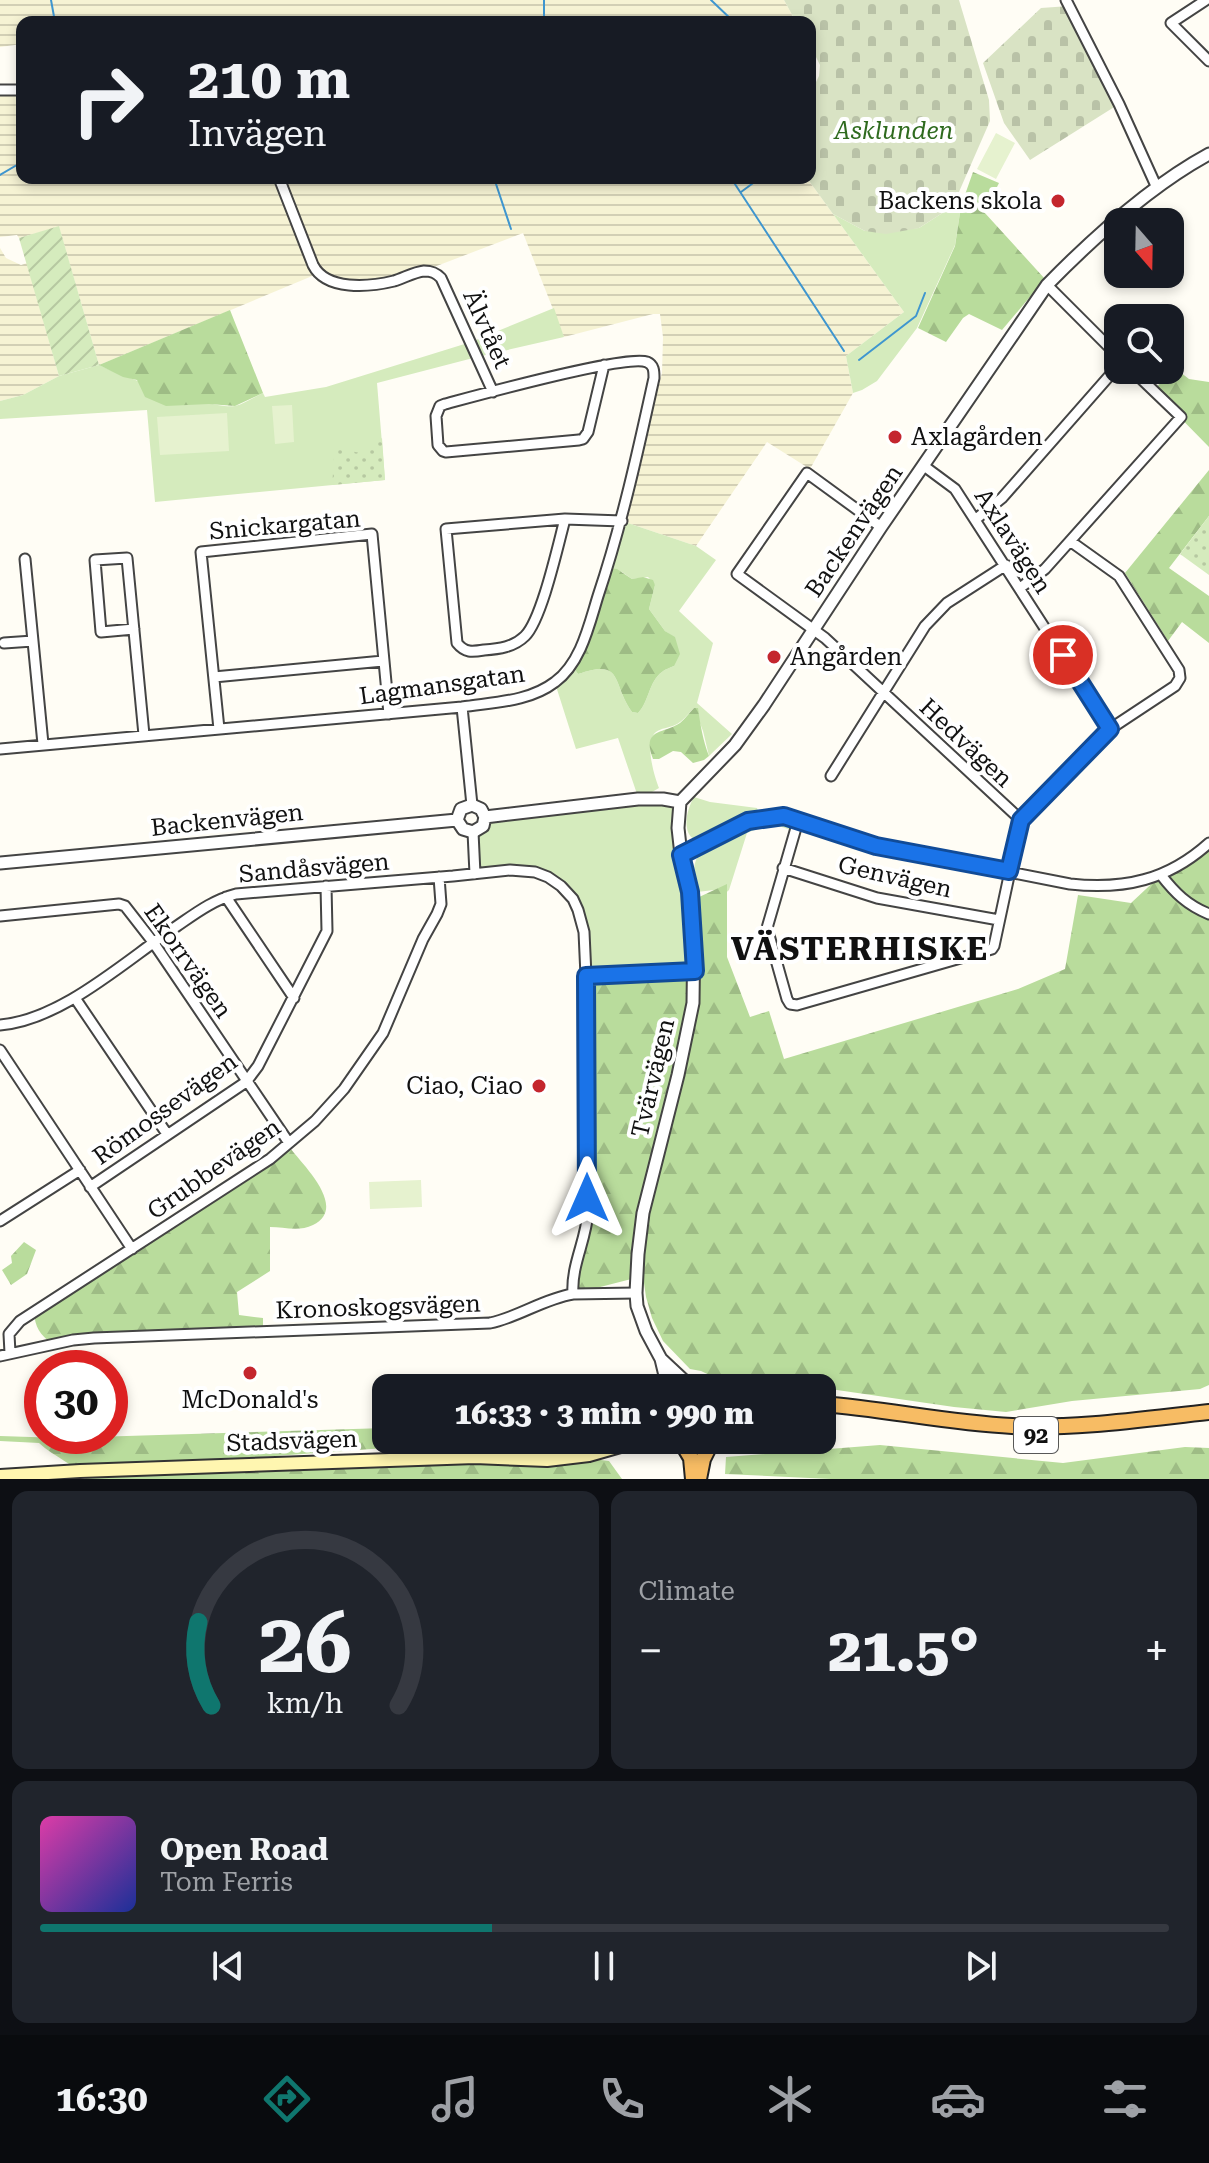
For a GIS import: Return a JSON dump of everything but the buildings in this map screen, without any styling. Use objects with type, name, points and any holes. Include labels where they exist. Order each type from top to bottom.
[{"type":"highway","name":"92","points":[[836,1405],[952,1421],[1017,1426],[1088,1424],[1209,1412]]},
{"type":"highway","name":"92","points":[[836,1415],[978,1433],[1020,1435],[1209,1420]]},
{"type":"highway","points":[[688,1454],[696,1479]]},
{"type":"highway","points":[[696,1479],[706,1454]]},
{"type":"main road","name":"Stadsvägen","points":[[0,1476],[475,1457],[547,1460],[592,1454]]},
{"type":"street","points":[[1066,0],[1157,188]]},
{"type":"street","points":[[1206,0],[1171,23],[1209,61]]},
{"type":"street","name":"Backenvägen","points":[[680,802],[735,745],[1047,285],[1100,235],[1157,188],[1209,154]]},
{"type":"street","name":"Älvtået","points":[[281,184],[317,274],[346,284],[372,285],[421,271],[436,273],[493,392]]},
{"type":"street","points":[[1047,285],[1104,342]]},
{"type":"street","name":"Lagmansgatan","points":[[0,749],[462,707],[520,699],[540,692],[563,675],[583,643],[622,521],[654,378],[651,364],[642,361],[604,365]]},
{"type":"street","points":[[604,365],[588,432],[583,439],[466,451],[443,451],[438,445],[436,416],[440,406],[604,365]]},
{"type":"street","points":[[976,519],[1002,498],[1104,382]]},
{"type":"street","points":[[1020,588],[1041,573],[1181,417],[1147,384]]},
{"type":"street","name":"Axlavägen","points":[[924,466],[953,486],[1110,729]]},
{"type":"street","name":"Hedvägen","points":[[881,527],[807,473],[737,574],[814,630],[1021,820]]},
{"type":"street","points":[[565,519],[536,620],[525,636],[510,646],[497,649],[463,650],[457,643],[446,529],[565,519],[622,521]]},
{"type":"street","name":"Snickargatan","points":[[219,729],[201,552],[372,534],[389,714]]},
{"type":"street","points":[[798,821],[767,928],[790,1004],[988,952],[994,946],[1021,820],[1110,729],[1175,686],[1180,674],[1119,576],[1070,541]]},
{"type":"street","points":[[134,629],[101,632],[95,560],[127,558],[134,629],[144,735]]},
{"type":"street","points":[[25,559],[43,744]]},
{"type":"street","points":[[831,776],[925,626],[939,610],[1006,565]]},
{"type":"street","points":[[4,643],[33,641]]},
{"type":"street","points":[[214,677],[383,661]]},
{"type":"street","points":[[462,707],[472,805]]},
{"type":"street","points":[[485,817],[638,799],[680,802]]},
{"type":"street","name":"Tvärvägen","points":[[665,1374],[637,1306],[636,1293],[643,1213],[693,1003],[695,971],[690,892],[678,828],[680,802]]},
{"type":"street","points":[[472,805],[481,809],[485,817],[483,826],[473,832],[463,829],[457,820],[461,809],[472,805]]},
{"type":"street","points":[[681,855],[748,821],[784,816],[876,846],[1070,884],[1099,886],[1134,883],[1161,875],[1209,843]]},
{"type":"street","name":"Backenvägen","points":[[0,863],[457,820]]},
{"type":"street","points":[[473,832],[475,874],[510,870],[529,871],[548,877],[573,899],[581,920],[586,976],[588,1212],[587,1230],[574,1268],[573,1294]]},
{"type":"street","name":"Genvägen","points":[[783,868],[877,898],[999,920]]},
{"type":"street","name":"Sandåsvägen","points":[[0,1025],[37,1016],[75,998],[208,905],[226,897],[475,874]]},
{"type":"street","points":[[1161,875],[1178,897],[1209,914]]},
{"type":"street","name":"Grubbevägen","points":[[5,1355],[14,1326],[270,1159],[315,1121],[344,1089],[383,1033],[441,904],[439,877]]},
{"type":"street","name":"Römossevägen","points":[[90,1187],[246,1082],[258,1066],[328,929],[326,886]]},
{"type":"street","points":[[226,897],[294,998]]},
{"type":"street","name":"Ekorrvägen","points":[[0,916],[119,904],[128,909],[289,1143]]},
{"type":"street","points":[[586,976],[695,971]]},
{"type":"street","points":[[75,998],[167,1134]]},
{"type":"street","points":[[0,1050],[132,1249]]},
{"type":"street","points":[[2,1217],[80,1170]]},
{"type":"street","name":"Kronoskogsvägen","points":[[5,1355],[94,1338],[490,1323],[573,1294],[636,1293]]},
{"type":"street","name":"Tvärvägen","points":[[661,1359],[677,1374]]},
{"type":"shaded area","points":[[0,0],[784,0],[793,16],[16,16],[16,45],[0,47]]},
{"type":"shaded area","points":[[0,90],[16,90],[16,184],[811,184],[904,312],[846,356],[853,393],[810,469],[767,442],[696,546],[622,521],[662,373],[660,314],[564,337],[523,233],[413,275],[362,285],[317,274],[99,365],[59,227],[19,238],[17,235],[0,237]]},
{"type":"shaded area","points":[[0,248],[6,258],[21,265],[27,263],[59,376],[23,395],[0,401]]},
{"type":"green space","name":"Asklunden","points":[[784,0],[959,0],[989,100],[990,121],[955,201],[944,212],[919,228],[886,234],[865,231],[833,214],[811,184],[816,184],[816,82],[820,65],[816,57],[816,16],[793,16]]},
{"type":"green space","points":[[1069,6],[1119,104],[1030,160],[1004,123],[983,63],[1041,8]]},
{"type":"green space","points":[[996,133],[1015,143],[996,179],[977,169]]},
{"type":"green space","points":[[973,172],[999,183],[984,212],[1045,279],[1002,330],[969,314],[946,342],[918,328],[955,246],[961,206]]},
{"type":"green space","points":[[955,201],[961,206],[955,245],[917,328],[877,381],[853,393],[846,356],[904,312],[833,214],[865,231],[919,228]]},
{"type":"green space","points":[[59,226],[99,365],[59,376],[19,238]]},
{"type":"green space","points":[[554,308],[564,337],[377,383],[385,480],[155,502],[147,410],[0,419],[0,401],[23,395],[59,376],[99,365],[188,398],[235,406],[263,393],[265,397],[326,387],[471,342]]},
{"type":"green space","points":[[230,310],[263,393],[235,406],[166,406],[145,397],[137,380],[99,365]]},
{"type":"green space","points":[[1184,375],[1209,382],[1209,447],[1153,390],[1160,384],[1184,384]]},
{"type":"green space","points":[[292,405],[294,442],[275,444],[272,406]]},
{"type":"green space","points":[[227,413],[229,451],[160,455],[157,417]]},
{"type":"green space","points":[[382,438],[385,480],[332,485],[333,448],[361,453]]},
{"type":"green space","points":[[1209,470],[1209,516],[1169,568],[1209,596],[1209,643],[1182,622],[1168,641],[1125,573]]},
{"type":"green space","points":[[1209,516],[1209,575],[1180,554]]},
{"type":"green space","points":[[622,521],[696,546],[716,560],[679,611],[713,643],[697,703],[732,734],[709,756],[694,708],[678,724],[652,736],[650,751],[659,788],[637,794],[618,738],[576,749],[555,683],[571,664],[578,674],[603,669],[610,671],[632,712],[638,713],[658,676],[674,666],[675,638],[665,631],[649,609],[655,585],[648,577],[632,579],[607,568]]},
{"type":"green space","points":[[607,568],[617,569],[632,579],[643,577],[653,580],[655,585],[649,609],[665,631],[675,637],[680,654],[674,666],[658,676],[638,713],[632,712],[610,671],[603,669],[578,674],[571,664]]},
{"type":"green space","points":[[694,708],[698,708],[709,756],[693,763],[681,752],[673,751],[653,759],[650,749],[652,737],[680,723]]},
{"type":"green space","points":[[694,797],[757,808],[758,811],[713,836],[697,840],[689,835],[687,824]]},
{"type":"green space","points":[[638,799],[680,802],[681,855],[697,898],[695,971],[586,976],[584,932],[573,899],[535,872],[475,874],[473,832],[484,822]]},
{"type":"green space","points":[[775,822],[787,825],[791,830],[769,826],[747,833],[729,890],[720,898],[714,890],[697,892],[694,868],[701,853],[719,840]]},
{"type":"green space","points":[[1209,843],[1209,1385],[1200,1389],[1072,1401],[1006,1412],[836,1390],[836,1374],[707,1374],[690,1369],[663,1341],[652,1318],[643,1276],[573,1294],[584,1242],[586,976],[701,964],[702,931],[697,898],[727,884],[727,957],[750,1017],[769,1011],[784,1059],[1018,989],[1065,969],[1078,895],[1131,903],[1161,875]]},
{"type":"green space","points":[[290,1148],[320,1187],[326,1208],[323,1218],[308,1227],[270,1227],[270,1271],[237,1292],[239,1315],[263,1318],[263,1331],[52,1344],[41,1334],[34,1312]]},
{"type":"green space","points":[[421,1180],[422,1207],[370,1209],[369,1182]]},
{"type":"green space","points":[[24,1242],[36,1250],[27,1274],[11,1285],[2,1270],[12,1263],[11,1256]]},
{"type":"green space","points":[[372,1428],[372,1449],[111,1468],[592,1459],[609,1461],[622,1479],[86,1479],[54,1454],[128,1454],[128,1436]]},
{"type":"green space","points":[[0,1436],[24,1437],[24,1442],[0,1441]]},
{"type":"green space","points":[[880,1445],[1063,1463],[1185,1447],[1209,1448],[1209,1479],[831,1479],[725,1474],[726,1457],[836,1454],[836,1448]]},
{"type":"waterway","points":[[51,0],[54,16]]},
{"type":"waterway","points":[[544,0],[544,16]]},
{"type":"waterway","points":[[711,0],[728,16]]},
{"type":"waterway","points":[[0,175],[16,166]]},
{"type":"waterway","points":[[496,184],[511,229]]},
{"type":"waterway","points":[[735,184],[844,351]]},
{"type":"waterway","points":[[741,192],[752,184]]},
{"type":"waterway","points":[[859,360],[916,316],[925,293]]},
{"type":"place","name":"Backens skola","points":[[1058,201]]},
{"type":"place","name":"Axlagården","points":[[895,437]]},
{"type":"place","name":"Angården","points":[[774,657]]},
{"type":"place","name":"Ciao, Ciao","points":[[539,1086]]},
{"type":"place","name":"McDonald's","points":[[250,1373]]},
{"type":"district","name":"VÄSTERHISKE","points":[[860,949]]},
{"type":"route","points":[[587,1198],[586,976],[695,971],[690,892],[681,855],[748,821],[784,816],[876,846],[1009,871],[1021,820],[1110,729],[1063,655]]}]
